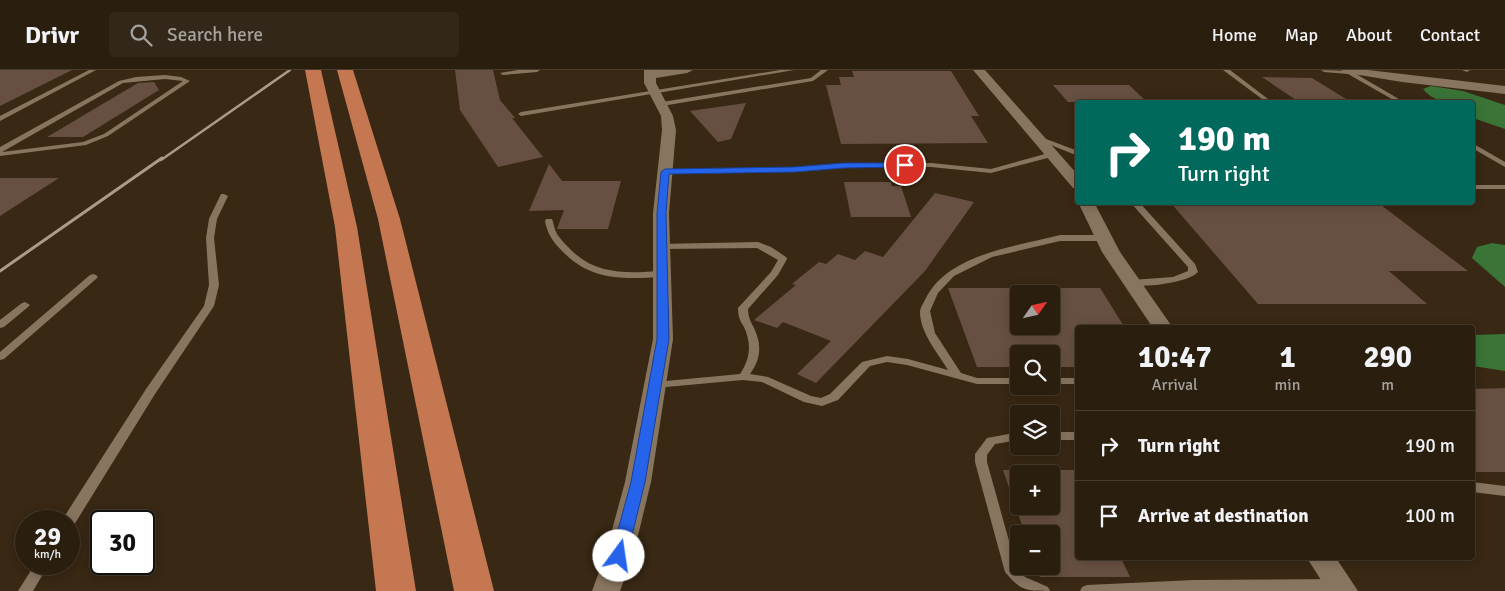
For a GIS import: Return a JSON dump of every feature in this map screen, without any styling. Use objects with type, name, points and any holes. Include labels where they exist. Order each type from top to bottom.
[{"type":"highway","points":[[313,70],[346,227],[396,591]]},
{"type":"highway","points":[[347,76],[389,219],[474,591]]},
{"type":"highway","points":[[454,500],[485,591]]},
{"type":"street","points":[[606,591],[619,556],[638,482],[663,339],[662,246],[669,130],[654,85],[687,70]]},
{"type":"street","points":[[979,70],[1075,181]]},
{"type":"street","points":[[1348,71],[1505,90]]},
{"type":"street","points":[[1087,205],[1102,238],[1160,325]]},
{"type":"street","points":[[1322,560],[1342,588]]},
{"type":"lane","points":[[0,118],[93,70]]},
{"type":"lane","points":[[503,73],[537,70]]},
{"type":"lane","points":[[520,114],[654,85],[791,70]]},
{"type":"lane","points":[[654,85],[813,79],[824,70]]},
{"type":"lane","points":[[1226,70],[1266,100]]},
{"type":"lane","points":[[1324,70],[1348,71],[1398,100]]},
{"type":"lane","points":[[142,78],[180,78],[187,81],[99,139],[76,145],[0,152],[121,82],[142,78]]},
{"type":"lane","points":[[1038,138],[1075,153]]},
{"type":"lane","points":[[1475,147],[1505,165]]},
{"type":"lane","points":[[665,172],[799,170],[850,165],[932,165],[991,171],[1052,154]]},
{"type":"lane","points":[[1475,187],[1505,187]]},
{"type":"lane","points":[[76,510],[150,392],[209,306],[214,284],[210,238],[215,214],[224,196]]},
{"type":"lane","points":[[1132,283],[1175,279],[1191,275],[1193,272],[1192,266],[1137,205]]},
{"type":"lane","points":[[549,221],[550,232],[568,252],[587,268],[600,274],[618,276],[662,274]]},
{"type":"lane","points":[[956,375],[930,333],[924,311],[934,292],[950,274],[988,255],[1042,242],[1060,238],[1102,238]]},
{"type":"lane","points":[[662,246],[758,245],[783,259],[775,273],[743,308],[742,315],[751,334],[755,350],[754,362],[743,377]]},
{"type":"lane","points":[[0,357],[93,278]]},
{"type":"lane","points":[[0,325],[25,305]]},
{"type":"lane","points":[[655,385],[743,377],[764,379],[808,399],[822,402],[834,397],[866,364],[887,359],[977,381],[1010,381]]},
{"type":"lane","points":[[1060,381],[1075,381]]},
{"type":"lane","points":[[1060,436],[1075,436]]},
{"type":"lane","points":[[1010,438],[991,441],[981,454],[981,462],[1010,568],[1020,581],[1043,591]]},
{"type":"lane","points":[[1475,487],[1505,491]]},
{"type":"lane","points":[[25,591],[35,575]]},
{"type":"lane","points":[[1087,591],[1194,586],[1342,588]]},
{"type":"green space","points":[[1431,86],[1463,91],[1505,105],[1505,129],[1475,119],[1475,100],[1439,100],[1433,98],[1423,89]]},
{"type":"green space","points":[[1492,243],[1505,245],[1505,287],[1472,258],[1477,247]]},
{"type":"green space","points":[[1505,334],[1505,371],[1475,366],[1475,335]]},
{"type":"building","points":[[0,70],[72,70],[0,106]]},
{"type":"building","points":[[455,70],[493,70],[500,100],[543,157],[498,167],[460,110]]},
{"type":"building","points":[[852,71],[951,71],[979,116],[971,116],[988,143],[841,144],[826,85],[841,85],[839,77],[854,77]]},
{"type":"building","points":[[1262,77],[1312,78],[1348,100],[1296,100]]},
{"type":"building","points":[[154,82],[159,90],[83,137],[47,137],[138,83]]},
{"type":"building","points":[[1053,85],[1129,85],[1145,100],[1075,100],[1075,102],[1068,102]]},
{"type":"building","points":[[746,103],[731,139],[718,142],[690,111]]},
{"type":"building","points":[[549,164],[562,181],[621,181],[608,229],[557,229],[564,210],[529,211]]},
{"type":"building","points":[[0,178],[59,178],[0,216]]},
{"type":"building","points":[[844,182],[891,182],[892,186],[901,186],[911,217],[851,217]]},
{"type":"building","points":[[935,193],[974,202],[925,271],[816,383],[797,374],[831,341],[783,322],[777,328],[754,320],[796,285],[792,284],[819,262],[826,264],[838,254],[855,260],[865,251],[883,257]]},
{"type":"building","points":[[1173,205],[1381,205],[1468,271],[1389,271],[1427,304],[1258,304]]},
{"type":"building","points":[[948,288],[1010,288],[1010,335],[1060,335],[1060,288],[1100,288],[1123,325],[1075,325],[1075,367],[1060,367],[1060,345],[1010,345],[1010,367],[977,367]]},
{"type":"building","points":[[1505,388],[1505,472],[1475,472],[1475,389]]},
{"type":"building","points":[[1003,470],[1010,470],[1010,490]]},
{"type":"building","points":[[1060,470],[1075,470],[1075,560],[1122,560],[1130,577],[1040,577],[1039,575],[1060,575],[1060,525],[1022,525],[1018,515],[1060,515]]},
{"type":"railway","points":[[161,160],[290,70]]},
{"type":"railway","points":[[0,271],[162,158]]},
{"type":"route","points":[[619,556],[638,482],[663,339],[661,213],[665,172],[794,170],[844,165],[905,165]]}]
